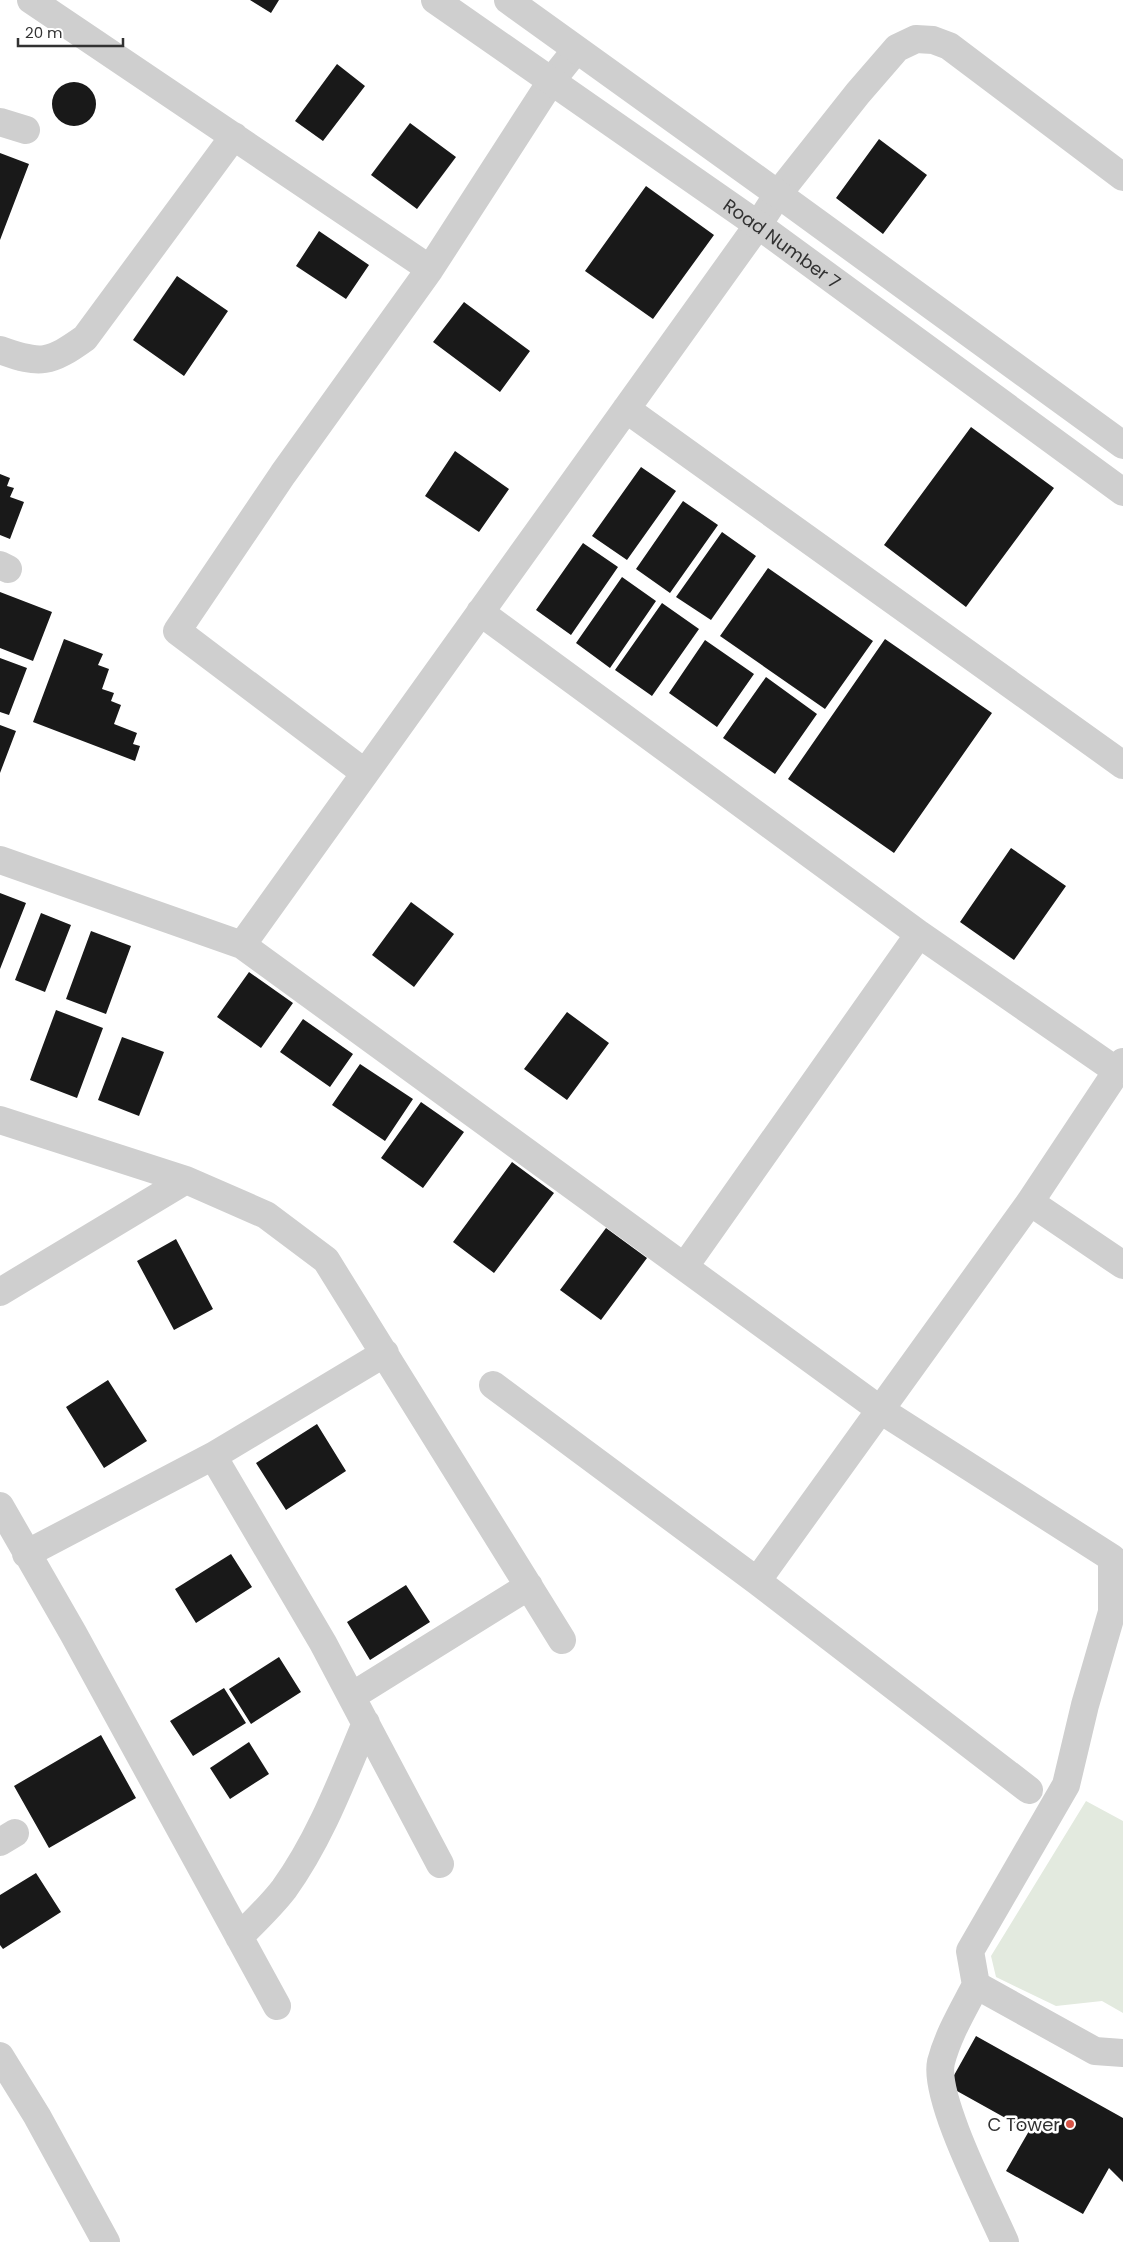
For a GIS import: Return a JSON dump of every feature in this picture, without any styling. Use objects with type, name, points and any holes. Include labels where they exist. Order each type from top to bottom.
[{"type":"street","points":[[31,0],[430,269]]},
{"type":"street","name":"Road Number 7","points":[[435,0],[552,80],[758,226],[1123,492]]},
{"type":"street","points":[[508,0],[1123,445]]},
{"type":"street","points":[[242,944],[758,226],[778,194],[858,93],[897,48],[916,39],[933,40],[948,46],[1123,177]]},
{"type":"street","points":[[365,773],[177,631],[283,474],[430,269],[552,80],[576,50]]},
{"type":"street","points":[[0,122],[26,130]]},
{"type":"street","points":[[0,350],[26,359],[42,359],[59,356],[85,338],[234,136]]},
{"type":"street","points":[[626,409],[1123,765]]},
{"type":"street","points":[[480,612],[920,934],[1120,1066],[1030,1202],[882,1411],[757,1581]]},
{"type":"street","points":[[0,860],[242,944],[882,1411],[1112,1558],[1112,1612],[1085,1705],[1066,1784],[970,1952],[976,1985],[951,2033],[941,2064],[943,2091],[955,2131],[1005,2242]]},
{"type":"street","points":[[685,1266],[920,934]]},
{"type":"street","points":[[0,1120],[186,1180],[266,1215],[326,1260],[562,1640]]},
{"type":"street","points":[[0,1292],[186,1180]]},
{"type":"street","points":[[1030,1202],[1123,1265]]},
{"type":"street","points":[[26,1554],[213,1456],[385,1353]]},
{"type":"street","points":[[494,1385],[757,1581],[1029,1790]]},
{"type":"street","points":[[213,1456],[324,1643],[440,1864]]},
{"type":"street","points":[[0,1506],[73,1633],[277,2006]]},
{"type":"street","points":[[352,1696],[529,1586]]},
{"type":"street","points":[[239,1937],[282,1890],[298,1868],[317,1835],[366,1723]]},
{"type":"street","points":[[976,1985],[1095,2051],[1123,2053]]},
{"type":"street","points":[[0,2056],[37,2116],[106,2242]]},
{"type":"shaded area","points":[[1086,1801],[1123,1821],[1123,2013],[1102,2001],[1056,2006],[996,1977],[991,1956]]},
{"type":"building","points":[[250,0],[279,0],[271,13]]},
{"type":"building","points":[[337,64],[365,86],[323,141],[295,121]]},
{"type":"building","points":[[74,82],[86,86],[92,92],[96,104],[92,116],[86,122],[74,126],[62,122],[56,116],[52,104],[56,92],[62,86]]},
{"type":"building","points":[[410,123],[456,157],[417,209],[371,175]]},
{"type":"building","points":[[879,139],[927,175],[883,234],[836,198]]},
{"type":"building","points":[[0,153],[29,164],[0,240]]},
{"type":"building","points":[[646,186],[714,235],[653,319],[585,271]]},
{"type":"building","points":[[319,231],[369,265],[346,299],[296,266]]},
{"type":"building","points":[[177,276],[228,311],[184,376],[133,340]]},
{"type":"building","points":[[464,302],[530,351],[500,392],[433,342]]},
{"type":"building","points":[[971,427],[1054,488],[966,607],[884,545]]},
{"type":"building","points":[[455,451],[509,489],[479,532],[425,496]]},
{"type":"building","points":[[641,467],[676,491],[627,560],[592,536]]},
{"type":"building","points":[[0,474],[10,478],[7,486],[14,488],[10,497],[24,502],[10,539],[0,535]]},
{"type":"building","points":[[683,501],[718,525],[670,593],[636,569]]},
{"type":"building","points":[[722,532],[756,556],[711,620],[676,597]]},
{"type":"building","points":[[583,543],[618,567],[571,635],[536,610]]},
{"type":"building","points":[[768,568],[873,641],[825,709],[720,636]]},
{"type":"building","points":[[622,577],[656,601],[610,668],[576,643]]},
{"type":"building","points":[[0,592],[52,612],[33,661],[0,648]]},
{"type":"building","points":[[662,603],[699,629],[652,696],[615,670]]},
{"type":"building","points":[[64,639],[103,654],[98,665],[109,669],[102,689],[114,693],[111,701],[121,705],[114,724],[137,733],[133,744],[140,746],[135,761],[33,722]]},
{"type":"building","points":[[885,639],[992,713],[894,853],[788,779]]},
{"type":"building","points":[[705,640],[754,674],[717,727],[669,693]]},
{"type":"building","points":[[0,658],[27,668],[9,715],[0,712]]},
{"type":"building","points":[[766,677],[817,714],[775,774],[723,738]]},
{"type":"building","points":[[0,725],[16,731],[0,773]]},
{"type":"building","points":[[1011,848],[1066,886],[1014,960],[960,922]]},
{"type":"building","points":[[0,893],[26,903],[0,969]]},
{"type":"building","points":[[411,902],[454,934],[414,987],[372,955]]},
{"type":"building","points":[[41,913],[71,925],[45,992],[15,980]]},
{"type":"building","points":[[91,931],[131,946],[106,1014],[66,999]]},
{"type":"building","points":[[249,972],[293,1003],[261,1048],[217,1017]]},
{"type":"building","points":[[56,1010],[103,1028],[77,1098],[30,1080]]},
{"type":"building","points":[[567,1012],[609,1043],[567,1100],[524,1069]]},
{"type":"building","points":[[303,1019],[353,1054],[330,1087],[280,1052]]},
{"type":"building","points":[[122,1037],[164,1052],[139,1116],[98,1100]]},
{"type":"building","points":[[360,1064],[413,1099],[385,1141],[332,1105]]},
{"type":"building","points":[[421,1102],[464,1132],[423,1188],[381,1158]]},
{"type":"building","points":[[512,1162],[554,1193],[494,1273],[453,1242]]},
{"type":"building","points":[[606,1228],[647,1258],[601,1320],[560,1290]]},
{"type":"building","points":[[176,1239],[213,1309],[174,1330],[137,1261]]},
{"type":"building","points":[[108,1380],[147,1441],[104,1468],[66,1407]]},
{"type":"building","points":[[317,1424],[346,1471],[286,1510],[256,1463]]},
{"type":"building","points":[[231,1554],[252,1587],[196,1623],[175,1589]]},
{"type":"building","points":[[406,1585],[430,1622],[370,1660],[347,1622]]},
{"type":"building","points":[[279,1657],[301,1692],[251,1724],[229,1689]]},
{"type":"building","points":[[224,1688],[246,1723],[193,1756],[170,1721]]},
{"type":"building","points":[[101,1735],[136,1798],[49,1848],[14,1786]]},
{"type":"building","points":[[249,1742],[269,1774],[230,1799],[210,1768]]},
{"type":"building","points":[[36,1873],[61,1912],[3,1949],[0,1945],[0,1895]]},
{"type":"building","name":"C Tower","points":[[976,2036],[1123,2118],[1123,2182],[1109,2168],[1083,2214],[1006,2171],[1029,2131],[948,2086]]},
{"type":"place","name":"C Tower","points":[[1070,2124]]}]
